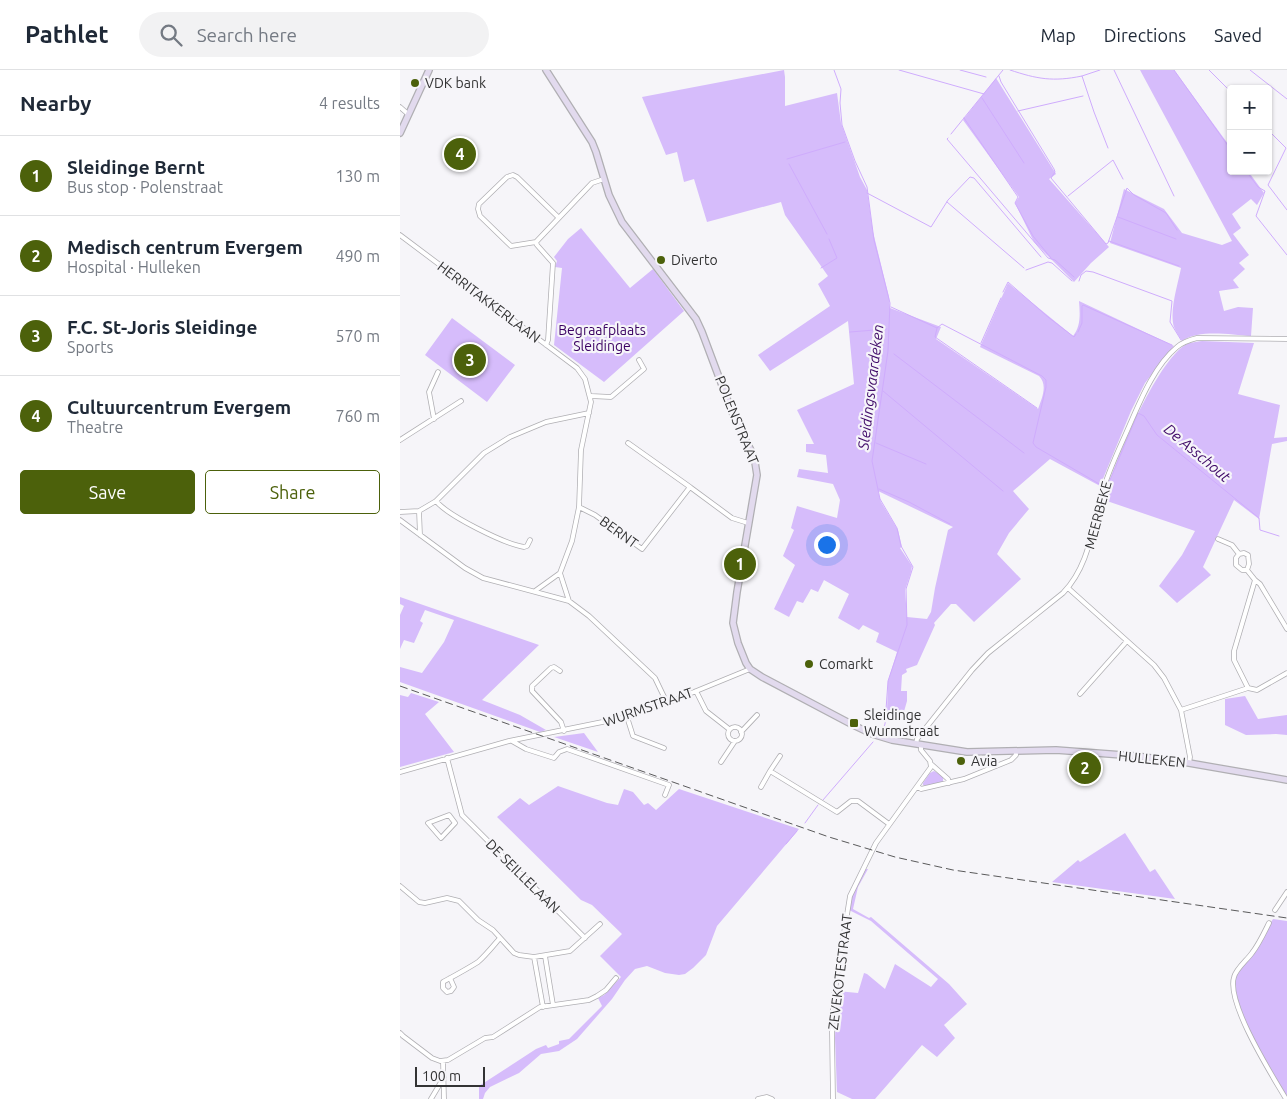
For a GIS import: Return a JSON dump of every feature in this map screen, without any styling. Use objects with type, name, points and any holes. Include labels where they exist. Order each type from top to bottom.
[{"type":"main road","points":[[400,133],[429,70]]},
{"type":"main road","name":"POLENSTRAAT","points":[[546,70],[592,142],[611,201],[624,226],[696,319],[736,420],[756,462],[757,475],[733,623],[742,654],[750,669]]},
{"type":"main road","name":"HULLEKEN","points":[[750,669],[784,689],[877,736],[918,745],[967,752],[1078,751],[1190,763],[1287,780]]},
{"type":"street","points":[[400,107],[408,114]]},
{"type":"street","points":[[558,217],[518,177],[513,176],[506,178],[480,204],[478,209],[480,216],[511,246],[536,242],[592,183],[604,179]]},
{"type":"street","name":"HERRITAKKERLAAN","points":[[400,235],[577,368],[585,379],[591,402],[581,450],[579,507],[572,541],[560,574]]},
{"type":"street","points":[[536,242],[553,263],[548,340],[546,345]]},
{"type":"street","name":"MEERBEKE","points":[[918,745],[917,739],[982,659],[1068,588],[1086,557],[1104,485],[1116,454],[1145,390],[1169,355],[1184,342],[1197,338],[1287,340]]},
{"type":"street","points":[[590,396],[611,397],[644,369],[639,360]]},
{"type":"street","points":[[434,418],[429,392],[438,372]]},
{"type":"street","points":[[400,440],[461,401]]},
{"type":"street","points":[[400,512],[419,511],[436,501],[484,454],[510,437],[546,422],[589,413]]},
{"type":"street","points":[[628,443],[732,518],[748,523]]},
{"type":"street","name":"BERNT","points":[[579,507],[595,515],[642,549],[690,487]]},
{"type":"street","points":[[436,501],[463,521],[504,541],[524,547],[527,546],[530,540]]},
{"type":"street","points":[[419,511],[420,534]]},
{"type":"street","points":[[400,520],[465,568],[483,578],[569,601],[589,616],[655,678],[667,703]]},
{"type":"street","points":[[1218,539],[1232,545],[1239,554]]},
{"type":"street","points":[[1239,554],[1244,553],[1248,555],[1249,564],[1247,570]]},
{"type":"street","points":[[1239,554],[1236,558],[1236,566],[1238,569],[1247,570],[1260,584],[1287,629]]},
{"type":"street","points":[[535,591],[560,574],[569,601]]},
{"type":"street","points":[[1248,688],[1246,680],[1234,660],[1234,652],[1255,580]]},
{"type":"street","points":[[1068,588],[1154,665],[1164,678],[1181,710],[1190,763]]},
{"type":"street","points":[[1080,694],[1127,641]]},
{"type":"street","points":[[560,670],[554,667],[551,668],[532,686],[532,691],[561,722],[564,731]]},
{"type":"street","name":"WURMSTRAAT","points":[[400,772],[512,741],[627,717],[750,669]]},
{"type":"street","points":[[1181,710],[1248,688],[1257,690],[1287,673]]},
{"type":"street","points":[[696,691],[706,711],[729,729]]},
{"type":"street","points":[[721,762],[735,741],[741,737],[741,732],[757,715]]},
{"type":"street","points":[[627,717],[632,736],[664,748]]},
{"type":"street","points":[[729,729],[736,727],[741,732]]},
{"type":"street","points":[[729,729],[728,737],[735,741]]},
{"type":"street","points":[[512,741],[526,749],[554,758],[559,752],[567,749],[640,774],[669,785],[666,795]]},
{"type":"street","points":[[918,745],[920,750],[949,783]]},
{"type":"street","points":[[918,787],[921,789],[964,779],[1011,760],[1016,755],[1016,751]]},
{"type":"street","points":[[761,787],[780,756]]},
{"type":"street","points":[[447,758],[462,815],[453,819]]},
{"type":"street","points":[[770,771],[834,811],[839,811],[851,801],[858,800],[889,824],[918,787],[932,764]]},
{"type":"street","points":[[450,815],[453,819],[455,823],[441,838],[428,823],[450,815]]},
{"type":"street","name":"DE SEILLELAAN","points":[[462,815],[585,938]]},
{"type":"street","name":"ZEVEKOTESTRAAT","points":[[833,1099],[833,1010],[848,903],[855,882],[889,824]]},
{"type":"street","points":[[400,886],[413,898],[421,902],[426,903],[447,898],[459,901],[514,953],[534,958],[570,951],[600,924]]},
{"type":"street","points":[[1275,910],[1287,892]]},
{"type":"street","points":[[1269,923],[1252,952],[1234,975],[1233,981],[1235,996],[1247,1031],[1286,1099]]},
{"type":"street","points":[[450,978],[477,962],[500,938]]},
{"type":"street","points":[[545,956],[553,1005]]},
{"type":"street","points":[[534,958],[543,1007]]},
{"type":"street","points":[[400,1032],[432,1058],[443,1061],[448,1060],[543,1007],[589,1000],[606,990],[616,978]]},
{"type":"street","points":[[443,1061],[444,1099]]},
{"type":"street","points":[[431,1099],[444,1077]]},
{"type":"street","points":[[758,1099],[767,1097],[772,1099]]},
{"type":"green space","points":[[784,70],[785,106],[837,93],[841,123],[860,177],[867,190],[873,232],[890,308],[941,327],[936,339],[1038,409],[1044,387],[1039,376],[980,347],[1008,283],[1073,336],[1079,324],[1079,301],[1174,346],[1145,383],[1131,411],[1100,486],[1050,459],[1013,491],[1029,509],[1009,533],[997,554],[1021,579],[974,622],[956,604],[951,604],[934,623],[935,625],[917,665],[906,669],[907,672],[902,675],[901,691],[907,691],[907,701],[903,715],[887,711],[888,681],[897,652],[876,642],[879,633],[863,625],[859,630],[838,618],[849,594],[824,580],[818,592],[811,589],[803,603],[797,601],[789,617],[774,609],[795,565],[783,556],[794,530],[791,528],[797,506],[837,518],[840,500],[833,484],[797,477],[799,469],[828,473],[826,455],[806,452],[806,444],[814,444],[797,410],[854,384],[848,321],[770,371],[758,355],[830,306],[818,284],[828,276],[785,215],[781,202],[707,222],[694,179],[684,182],[677,152],[666,155],[642,97]],"holes":[[[878,491],[953,527],[948,530],[931,612],[927,619],[907,617],[905,590],[912,566],[900,548],[902,547],[898,530],[881,502]]]},
{"type":"green space","points":[[1140,70],[1174,70],[1227,143],[1227,175],[1251,175],[1264,193],[1257,205],[1251,199],[1232,214],[1241,228],[1233,234],[1249,255],[1239,263],[1245,269],[1233,280],[1239,288],[1219,291],[1224,311],[1238,307],[1253,308],[1251,336],[1206,334],[1189,337],[1182,341],[1174,327],[1173,321],[1174,298],[1181,268],[1110,243],[1124,189],[1164,209],[1182,233],[1222,245],[1232,241]]},
{"type":"green space","points":[[996,78],[1056,174],[1049,179],[1109,247],[1074,282],[1034,242],[1015,203],[1019,197],[963,120]]},
{"type":"green space","name":"Begraafplaats Sleidinge","points":[[581,228],[630,288],[653,269],[684,311],[604,382],[554,345],[562,268],[555,267],[557,261],[554,257],[568,239]]},
{"type":"green space","points":[[452,318],[515,365],[487,402],[425,355]]},
{"type":"green space","points":[[1202,341],[1254,343],[1238,394],[1280,405],[1274,438],[1287,437],[1287,441],[1272,444],[1259,519],[1234,500],[1203,567],[1211,575],[1177,603],[1159,586],[1182,555],[1195,531],[1104,500],[1116,464],[1137,415],[1162,370],[1175,354],[1187,344]]},
{"type":"green space","points":[[400,597],[539,645],[482,700],[520,715],[546,730],[540,732],[400,682],[400,667],[422,673],[444,642],[454,620],[425,610],[420,621],[423,623],[414,643],[404,640],[400,649],[400,615],[404,606],[400,604]]},
{"type":"green space","points":[[411,693],[439,702],[425,714],[454,752],[400,767],[400,695],[408,697]]},
{"type":"green space","points":[[1245,696],[1258,719],[1287,715],[1287,735],[1246,735],[1225,725],[1225,699]]},
{"type":"green space","points":[[584,733],[598,752],[554,737]]},
{"type":"green space","points":[[934,771],[943,776],[943,782],[923,785],[930,773]]},
{"type":"green space","points":[[558,786],[618,805],[624,789],[633,792],[644,805],[648,803],[656,810],[679,789],[799,829],[717,926],[706,955],[693,968],[685,974],[679,975],[665,973],[647,966],[635,969],[577,1039],[559,1051],[541,1054],[519,1073],[490,1087],[483,1099],[479,1099],[479,1086],[536,1049],[546,1045],[548,1048],[559,1044],[559,1041],[569,1039],[602,1006],[598,998],[604,995],[621,977],[600,956],[622,934],[592,905],[581,900],[497,817],[520,798],[529,805]]},
{"type":"green space","points":[[1125,833],[1150,872],[1155,869],[1175,899],[1052,882],[1078,860],[1080,862]]},
{"type":"green space","points":[[864,869],[868,869],[858,887],[853,909],[869,918],[871,917],[949,984],[967,1004],[944,1025],[955,1038],[937,1057],[922,1045],[875,1099],[852,1099],[837,1092],[835,1038],[837,991],[858,993],[864,973],[885,989],[895,964],[931,987],[938,979],[871,921],[849,910],[852,894]]},
{"type":"green space","points":[[1273,919],[1287,921],[1287,1096],[1253,1038],[1238,1003],[1234,988],[1236,974],[1252,954]]},
{"type":"waterway","name":"Sleidingsvaardeken","points":[[834,70],[841,89],[842,125],[867,187],[874,240],[890,303],[888,351],[872,461],[880,499],[897,528],[901,546],[913,567],[906,589],[907,625],[888,681],[885,724],[882,732]]},
{"type":"waterway","points":[[899,70],[984,94]]},
{"type":"waterway","points":[[960,70],[986,77]]},
{"type":"waterway","points":[[951,134],[1003,70]]},
{"type":"waterway","points":[[1010,70],[1045,79],[1082,76],[1108,148]]},
{"type":"waterway","points":[[1082,76],[1100,70]]},
{"type":"waterway","points":[[1114,70],[1174,196]]},
{"type":"waterway","points":[[1174,70],[1227,144]]},
{"type":"waterway","points":[[1209,70],[1227,88]]},
{"type":"waterway","points":[[1250,70],[1287,99]]},
{"type":"waterway","points":[[999,76],[1054,169],[1055,172],[1051,178],[1106,244],[1108,243],[1127,188],[1134,195],[1166,213],[1177,230]]},
{"type":"waterway","points":[[1018,111],[1083,96]]},
{"type":"waterway","points":[[982,98],[1024,163]]},
{"type":"waterway","points":[[964,118],[1018,197],[1015,203],[1033,236],[1051,258]]},
{"type":"waterway","points":[[1272,134],[1286,148],[1268,185],[1287,210]]},
{"type":"waterway","points":[[948,138],[1048,258],[1055,260],[1074,277]]},
{"type":"waterway","points":[[787,159],[845,142]]},
{"type":"waterway","points":[[1068,196],[1113,160],[1123,179]]},
{"type":"waterway","points":[[789,164],[827,234]]},
{"type":"waterway","points":[[1249,175],[1258,187],[1265,191],[1256,216],[1287,255]]},
{"type":"waterway","points":[[867,193],[931,227],[948,200],[970,177],[974,178],[1041,257]]},
{"type":"waterway","points":[[947,202],[1024,268]]},
{"type":"waterway","points":[[1118,217],[1176,239]]},
{"type":"waterway","points":[[821,268],[837,258],[829,239]]},
{"type":"waterway","points":[[1109,241],[1179,266]]},
{"type":"waterway","points":[[1026,270],[1048,262],[1052,263],[1072,281]]},
{"type":"waterway","points":[[1079,281],[1081,275],[1086,271],[1093,272],[1172,301],[1170,322],[1181,340]]},
{"type":"waterway","points":[[1003,292],[1008,282],[1074,337],[1076,334]]},
{"type":"waterway","points":[[981,343],[1001,298]]},
{"type":"waterway","points":[[1078,332],[1082,323],[1083,305],[1172,345]]},
{"type":"waterway","name":"De Asschout","points":[[891,307],[937,328],[942,324],[1042,376],[1046,380],[1046,387],[1033,443],[1036,447],[1101,485]]},
{"type":"waterway","points":[[937,328],[935,337],[1037,408]]},
{"type":"waterway","points":[[850,332],[887,329]]},
{"type":"waterway","points":[[894,354],[1024,453]]},
{"type":"waterway","points":[[883,391],[1003,491]]},
{"type":"waterway","name":"De Asschout","points":[[1107,487],[1138,413],[1144,416],[1157,435],[1259,518],[1260,530],[1279,536]]},
{"type":"waterway","points":[[876,443],[926,464]]},
{"type":"waterway","points":[[879,489],[909,502],[950,524]]},
{"type":"waterway","name":"Sleidingsvaardeken","points":[[823,800],[873,742]]},
{"type":"waterway","name":"Sleidingsvaardeken","points":[[805,823],[818,805]]},
{"type":"waterway","name":"Sleidingsvaardeken","points":[[786,844],[797,831]]},
{"type":"railway","points":[[400,686],[829,837],[895,857],[953,870],[1287,918]]},
{"type":"place","name":"VDK bank","points":[[415,83]]},
{"type":"place","name":"Cultuurcentrum Evergem","points":[[460,154]]},
{"type":"place","name":"Diverto","points":[[661,260]]},
{"type":"place","name":"F.C. St-Joris Sleidinge","points":[[470,360]]},
{"type":"place","name":"Sleidinge Bernt","points":[[740,564]]},
{"type":"place","name":"Comarkt","points":[[809,664]]},
{"type":"place","name":"Sleidinge Wurmstraat","points":[[854,723]]},
{"type":"place","name":"Avia","points":[[961,761]]},
{"type":"place","name":"Medisch centrum Evergem","points":[[1085,768]]}]
